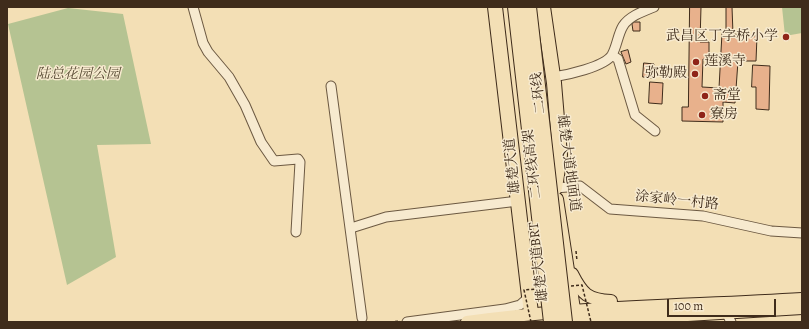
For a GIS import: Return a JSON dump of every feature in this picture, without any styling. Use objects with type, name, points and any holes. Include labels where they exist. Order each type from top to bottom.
[{"type":"highway","points":[[495,7],[528,293],[545,318]]},
{"type":"highway","name":"二环线高架","points":[[515,7],[545,318]]},
{"type":"highway","name":"二环线","points":[[530,7],[545,318]]},
{"type":"highway","points":[[543,7],[553,77],[560,155],[555,188]]},
{"type":"main road","name":"雄楚大道","points":[[512,7],[545,318]]},
{"type":"main road","name":"雄楚大道地面道","points":[[533,7],[555,188],[569,269],[576,322]]},
{"type":"main road","points":[[569,269],[580,288],[587,296],[597,300],[617,301],[624,307]]},
{"type":"main road","points":[[466,322],[496,318],[545,318],[574,309],[698,305],[802,299]]},
{"type":"main road","points":[[573,322],[729,318],[802,308]]},
{"type":"street","points":[[193,7],[203,43],[208,52],[229,77],[245,105],[261,142],[274,161],[298,159],[300,162],[296,232]]},
{"type":"street","name":"雄楚大道BRT","points":[[524,7],[545,318]]},
{"type":"street","points":[[654,7],[636,15],[623,25],[617,58],[635,115],[655,131]]},
{"type":"street","points":[[553,77],[567,75],[617,58]]},
{"type":"street","points":[[331,86],[362,318]]},
{"type":"street","name":"涂家岭一村路","points":[[555,188],[580,186],[610,209],[703,216],[771,231],[802,233]]},
{"type":"street","points":[[351,228],[386,217],[518,201]]},
{"type":"street","points":[[407,322],[505,309],[520,305],[528,293]]},
{"type":"street","points":[[505,309],[545,318]]},
{"type":"path","points":[[524,284],[528,293],[545,318]]},
{"type":"green space","points":[[782,7],[802,7],[802,33],[785,36]]},
{"type":"green space","name":"陆总花园公园","points":[[68,8],[123,14],[151,144],[97,145],[116,257],[67,285],[8,24]]},
{"type":"building","points":[[690,7],[701,7],[700,42],[709,42],[709,60],[703,59],[702,87],[719,88],[722,33],[726,33],[726,7],[732,7],[733,34],[757,36],[756,61],[738,61],[735,103],[723,102],[723,122],[682,121],[682,107],[688,107]]},
{"type":"building","points":[[635,22],[640,22],[640,31],[633,31],[632,24]]},
{"type":"building","points":[[628,50],[631,62],[626,64],[621,52]]},
{"type":"building","points":[[644,63],[654,64],[653,78],[643,77]]},
{"type":"building","points":[[753,65],[770,66],[769,110],[756,109],[756,87],[752,87]]},
{"type":"building","points":[[650,82],[663,83],[662,104],[649,103]]},
{"type":"place","name":"武昌区丁字桥小学","points":[[786,37]]},
{"type":"place","name":"莲溪寺","points":[[696,62]]},
{"type":"place","name":"弥勒殿","points":[[695,74]]},
{"type":"place","name":"斋堂","points":[[705,96]]},
{"type":"place","name":"寮房","points":[[702,115]]}]
